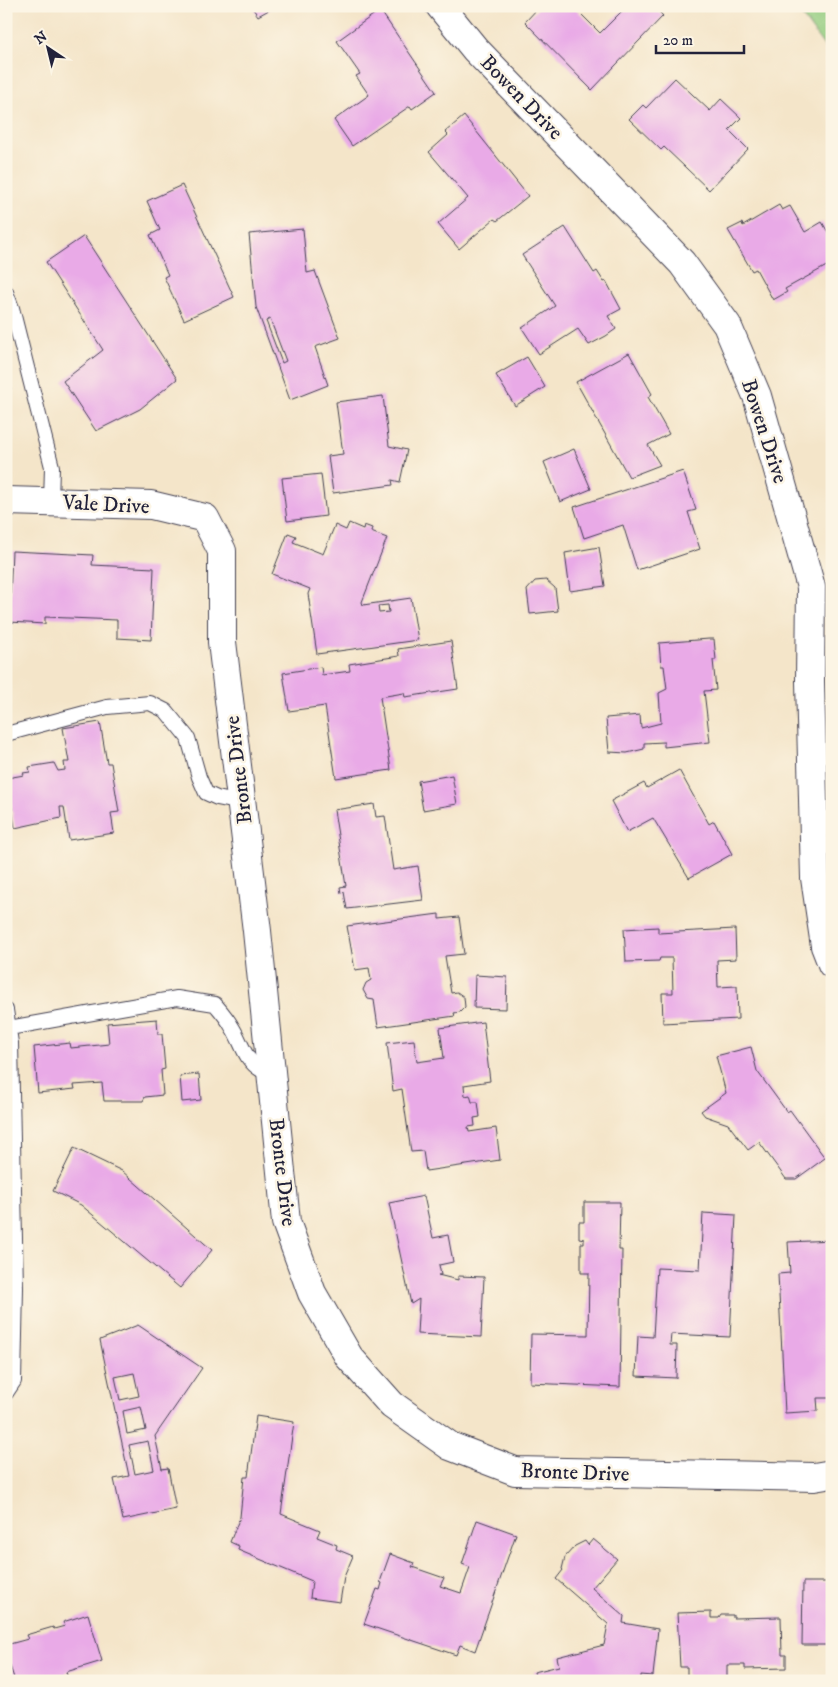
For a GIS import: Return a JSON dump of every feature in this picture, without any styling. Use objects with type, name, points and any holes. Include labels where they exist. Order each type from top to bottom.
[{"type":"street","name":"Bowen Drive","points":[[440,6],[475,49],[682,263],[727,325],[757,396],[812,587],[810,681],[815,878],[825,946],[832,964]]},
{"type":"street","name":"Vale Drive","points":[[6,501],[151,505],[205,518]]},
{"type":"street","name":"Bronte Drive","points":[[205,518],[222,551],[222,642],[242,803],[286,1222],[312,1293],[349,1357],[400,1410],[450,1446],[514,1471],[814,1477],[832,1474]]},
{"type":"lane","points":[[6,292],[52,467],[51,502]]},
{"type":"lane","points":[[6,734],[107,707],[150,703],[166,711],[188,738],[199,777],[206,793],[217,798],[242,803]]},
{"type":"lane","points":[[9,1028],[176,998],[215,1004],[232,1026],[241,1047],[252,1065],[261,1070],[271,1068]]},
{"type":"lane","points":[[6,1010],[11,1043],[16,1288],[14,1381],[6,1393]]},
{"type":"green space","points":[[795,6],[832,6],[832,57]]},
{"type":"building","points":[[251,6],[276,6],[258,16]]},
{"type":"building","points":[[540,6],[573,6],[600,33],[627,6],[654,6],[663,16],[592,90],[525,22]]},
{"type":"building","points":[[380,10],[436,92],[412,109],[410,106],[352,146],[334,120],[369,95],[356,76],[360,74],[337,41]]},
{"type":"building","points":[[675,78],[710,111],[721,99],[741,118],[729,130],[748,149],[709,190],[664,147],[661,150],[629,119],[643,105],[646,108]]},
{"type":"building","points":[[464,116],[528,196],[497,221],[494,219],[459,249],[438,224],[468,198],[429,152],[448,135],[445,132]]},
{"type":"building","points":[[182,185],[234,297],[184,320],[164,277],[168,275],[150,235],[160,230],[147,201]]},
{"type":"building","points":[[779,205],[782,210],[790,206],[805,232],[822,222],[832,239],[832,263],[785,289],[787,292],[773,300],[756,269],[752,271],[728,230],[742,223],[743,226]]},
{"type":"building","points":[[565,227],[594,273],[597,271],[604,282],[606,281],[621,309],[608,316],[616,329],[606,336],[589,345],[578,329],[539,354],[522,328],[555,306],[522,255]]},
{"type":"building","points":[[303,229],[307,273],[315,271],[340,338],[315,347],[328,385],[290,400],[256,307],[249,234]],"holes":[[[270,319],[286,361],[282,363],[266,321]]]},
{"type":"building","points":[[84,236],[177,379],[140,409],[96,431],[63,381],[103,350],[46,262]]},
{"type":"building","points":[[629,353],[652,394],[648,397],[669,434],[648,445],[660,465],[629,477],[576,382]]},
{"type":"building","points":[[527,357],[545,387],[515,406],[496,375]]},
{"type":"building","points":[[6,378],[11,389],[6,391]]},
{"type":"building","points":[[383,396],[389,446],[407,450],[400,482],[392,480],[393,485],[333,493],[328,456],[343,454],[336,402]]},
{"type":"building","points":[[574,449],[591,489],[560,502],[544,462]]},
{"type":"building","points":[[683,471],[696,510],[688,512],[700,549],[637,570],[623,525],[584,538],[574,507]]},
{"type":"building","points":[[321,474],[326,516],[287,521],[282,478]]},
{"type":"building","points":[[349,523],[363,529],[364,525],[372,528],[371,532],[387,538],[362,602],[363,605],[411,598],[418,640],[317,654],[308,594],[310,589],[272,574],[288,533],[296,536],[293,542],[323,554],[335,525],[346,530]],"holes":[[[388,605],[389,612],[379,613],[378,606]]]},
{"type":"building","points":[[599,547],[605,586],[570,591],[565,553]]},
{"type":"building","points":[[12,551],[93,555],[92,565],[154,568],[151,640],[117,638],[117,620],[45,617],[45,624],[9,622]]},
{"type":"building","points":[[546,580],[555,588],[558,611],[530,614],[527,590],[535,581]]},
{"type":"building","points":[[714,639],[716,660],[713,660],[716,690],[704,691],[710,742],[664,747],[664,742],[644,743],[644,749],[627,753],[609,752],[606,718],[640,715],[641,728],[661,723],[659,693],[667,689],[664,666],[661,666],[659,643]]},
{"type":"building","points":[[451,641],[458,689],[405,697],[404,693],[380,697],[391,770],[336,778],[325,706],[289,711],[283,673],[321,667],[322,675],[350,671],[349,664],[399,656],[398,649]]},
{"type":"building","points":[[100,722],[107,763],[111,763],[119,812],[111,813],[114,833],[69,840],[64,807],[60,807],[61,818],[15,828],[7,778],[30,772],[29,767],[54,763],[58,771],[65,770],[64,762],[69,762],[63,728]]},
{"type":"building","points":[[679,770],[709,824],[714,821],[732,854],[689,878],[653,818],[627,832],[611,801],[644,783],[647,788]]},
{"type":"building","points":[[452,775],[457,804],[423,810],[418,781]]},
{"type":"building","points":[[374,804],[376,817],[385,816],[393,870],[418,866],[423,900],[347,909],[344,892],[341,893],[340,887],[346,886],[334,810]]},
{"type":"building","points":[[439,914],[439,919],[459,917],[464,954],[445,956],[451,993],[457,992],[464,997],[465,1007],[460,1012],[454,1013],[455,1016],[378,1027],[374,1000],[368,999],[363,990],[366,983],[371,980],[369,968],[355,970],[347,926]]},
{"type":"building","points":[[658,927],[658,933],[735,929],[736,959],[717,960],[718,987],[737,986],[738,1019],[663,1023],[662,993],[673,993],[672,958],[660,958],[659,961],[626,962],[624,929]]},
{"type":"building","points":[[475,975],[507,977],[506,1009],[474,1008]]},
{"type":"building","points":[[157,1019],[158,1034],[162,1034],[165,1069],[161,1070],[163,1095],[145,1097],[143,1101],[104,1101],[102,1083],[74,1085],[75,1089],[38,1093],[34,1047],[70,1043],[71,1048],[109,1044],[107,1023]]},
{"type":"building","points":[[483,1022],[490,1081],[464,1085],[465,1096],[470,1095],[472,1102],[478,1102],[480,1117],[474,1118],[475,1126],[468,1127],[469,1132],[496,1128],[500,1160],[426,1171],[423,1151],[411,1152],[402,1089],[393,1091],[387,1043],[414,1040],[417,1062],[444,1058],[440,1028]]},
{"type":"building","points":[[751,1047],[757,1071],[787,1112],[790,1110],[825,1158],[796,1179],[786,1179],[759,1142],[748,1150],[728,1124],[705,1116],[701,1111],[726,1093],[716,1056]]},
{"type":"building","points":[[199,1074],[201,1100],[182,1102],[180,1076]]},
{"type":"building","points":[[74,1148],[122,1171],[212,1250],[180,1288],[81,1205],[53,1191]]},
{"type":"building","points":[[424,1196],[433,1238],[448,1235],[453,1262],[439,1265],[441,1275],[438,1275],[458,1280],[458,1276],[484,1277],[481,1337],[417,1334],[419,1299],[411,1304],[389,1203]]},
{"type":"building","points":[[584,1202],[620,1202],[619,1250],[622,1250],[620,1387],[530,1383],[531,1334],[588,1335],[589,1273],[581,1273],[581,1243],[584,1243],[584,1239],[579,1238],[579,1222],[584,1222]]},
{"type":"building","points":[[703,1213],[736,1215],[730,1337],[671,1334],[670,1345],[677,1345],[676,1378],[636,1376],[638,1336],[653,1337],[657,1268],[700,1270]]},
{"type":"building","points":[[832,1240],[832,1398],[817,1398],[818,1411],[785,1413],[778,1274],[790,1273],[788,1242]]},
{"type":"building","points":[[138,1325],[202,1368],[155,1436],[162,1469],[168,1468],[176,1509],[123,1520],[114,1479],[129,1476],[100,1340]],"holes":[[[134,1373],[139,1396],[120,1400],[115,1377]],[[141,1407],[146,1430],[127,1434],[123,1411]],[[148,1441],[154,1470],[135,1474],[129,1445]]]},
{"type":"building","points":[[256,1416],[294,1422],[281,1514],[320,1530],[317,1537],[337,1545],[336,1549],[353,1556],[344,1577],[340,1602],[310,1598],[312,1581],[238,1550],[239,1546],[230,1542],[240,1517],[244,1477],[248,1477]]},
{"type":"building","points":[[477,1520],[516,1534],[475,1651],[460,1645],[456,1655],[364,1624],[377,1589],[380,1590],[382,1583],[380,1582],[390,1554],[414,1563],[412,1567],[444,1578],[440,1586],[461,1593],[470,1567],[462,1564]]},
{"type":"building","points":[[593,1539],[617,1559],[592,1588],[624,1616],[623,1623],[658,1629],[653,1676],[641,1675],[641,1681],[536,1681],[534,1672],[559,1666],[557,1657],[604,1645],[608,1624],[556,1579],[563,1570],[565,1557],[575,1546],[585,1541],[588,1545]]},
{"type":"building","points":[[803,1582],[832,1582],[831,1645],[802,1645]]},
{"type":"building","points":[[711,1612],[711,1618],[719,1618],[721,1615],[733,1615],[733,1618],[781,1617],[782,1655],[786,1655],[786,1668],[745,1669],[745,1665],[727,1665],[727,1679],[687,1681],[687,1667],[680,1667],[677,1613]]},
{"type":"building","points":[[88,1614],[102,1661],[66,1672],[69,1681],[15,1681],[6,1654],[6,1645],[28,1639],[26,1635],[53,1627],[54,1629],[65,1626],[63,1622]]}]
